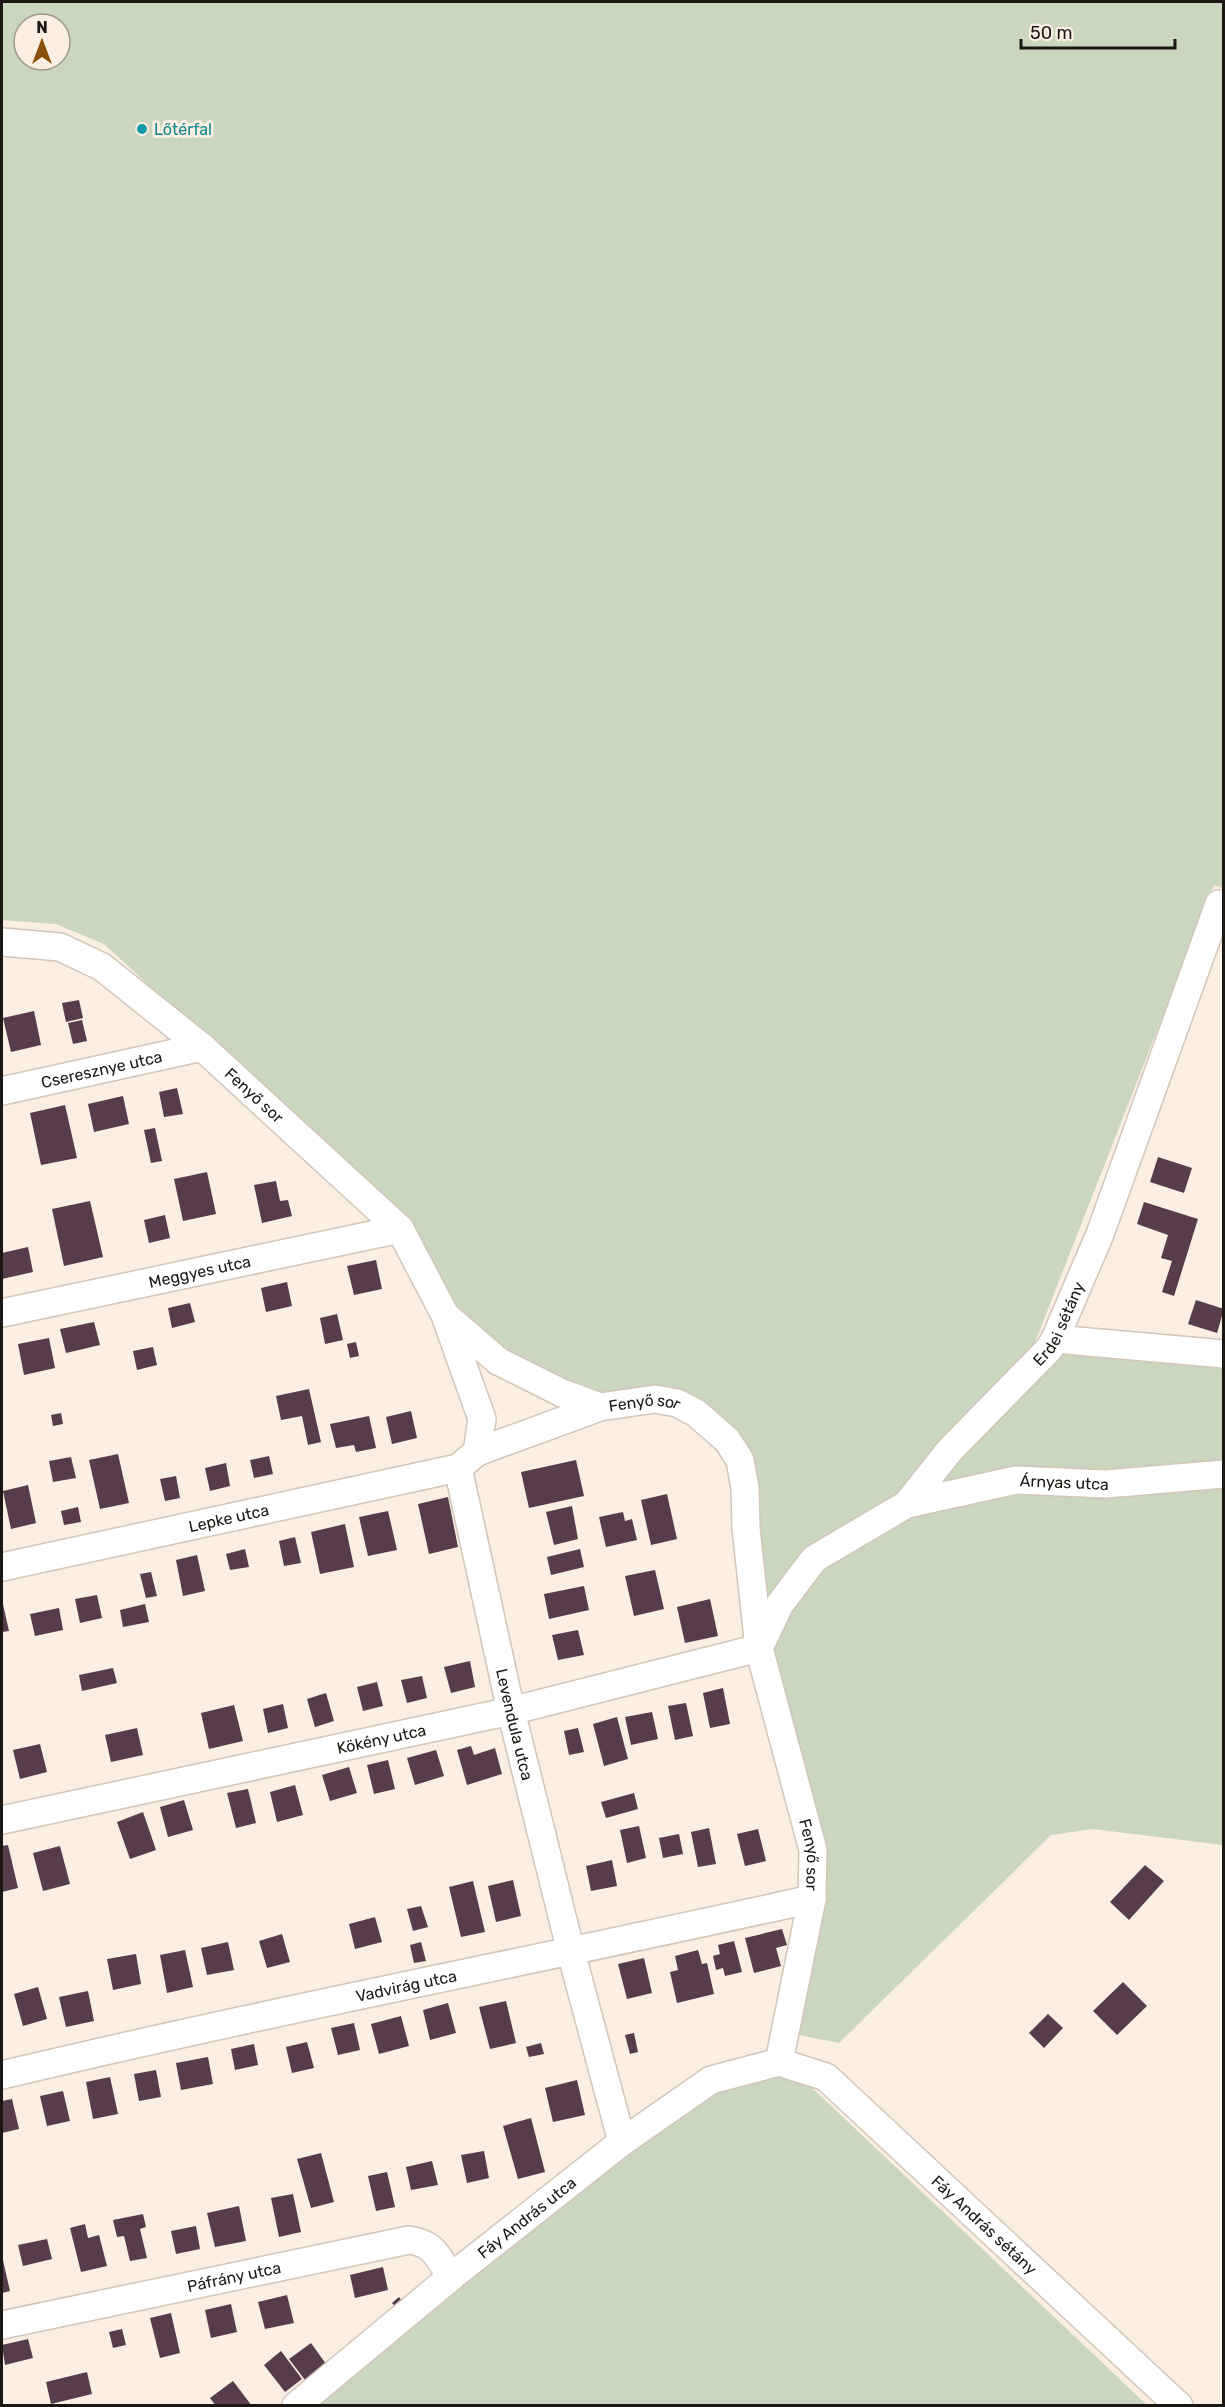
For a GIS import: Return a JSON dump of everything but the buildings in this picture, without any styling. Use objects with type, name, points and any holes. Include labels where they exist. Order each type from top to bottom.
[{"type":"street","name":"Erdei sétány","points":[[759,1648],[780,1604],[814,1559],[907,1504],[950,1450],[1049,1349],[1100,1234],[1219,904]]},
{"type":"street","name":"Fenyő sor","points":[[2,942],[60,947],[102,967],[202,1047],[400,1229],[445,1316],[498,1361],[562,1393],[600,1407],[655,1399],[677,1403],[696,1413],[727,1440],[740,1460],[745,1488],[746,1528],[759,1648],[813,1850],[812,1899],[779,2062]]},
{"type":"street","name":"Cseresznye utca","points":[[2,1091],[202,1047]]},
{"type":"street","name":"Meggyes utca","points":[[2,1313],[400,1229]]},
{"type":"street","name":"Levendula utca","points":[[445,1316],[482,1419],[468,1460],[511,1711],[571,1952],[622,2142]]},
{"type":"street","points":[[1055,1339],[1224,1354]]},
{"type":"street","name":"Lepke utca","points":[[2,1567],[468,1460],[600,1407]]},
{"type":"street","name":"Árnyas utca","points":[[907,1504],[1016,1480],[1106,1484],[1224,1474]]},
{"type":"street","name":"Kökény utca","points":[[2,1820],[511,1711],[759,1648]]},
{"type":"street","name":"Vadvirág utca","points":[[2,2075],[107,2050],[812,1899]]},
{"type":"street","name":"Fáy András utca","points":[[296,2406],[451,2277],[622,2142],[711,2080],[779,2062]]},
{"type":"street","name":"Fáy András sétány","points":[[779,2062],[826,2077],[1179,2406]]},
{"type":"street","name":"Páfrány utca","points":[[2,2325],[409,2240],[425,2243],[436,2253],[451,2277]]},
{"type":"green space","points":[[2,2],[1223,2],[1223,888],[1214,885],[1034,1345],[1223,1363],[1223,1845],[1093,1829],[1051,1835],[839,2043],[799,2035],[819,1871],[754,1613],[735,1462],[701,1418],[655,1399],[558,1387],[512,1360],[458,1315],[388,1205],[104,944],[56,924],[2,920]]},
{"type":"green space","points":[[774,2075],[809,2085],[1147,2405],[318,2406],[611,2162],[710,2088]]},
{"type":"place","name":"Lőtérfal","points":[[142,129]]}]
